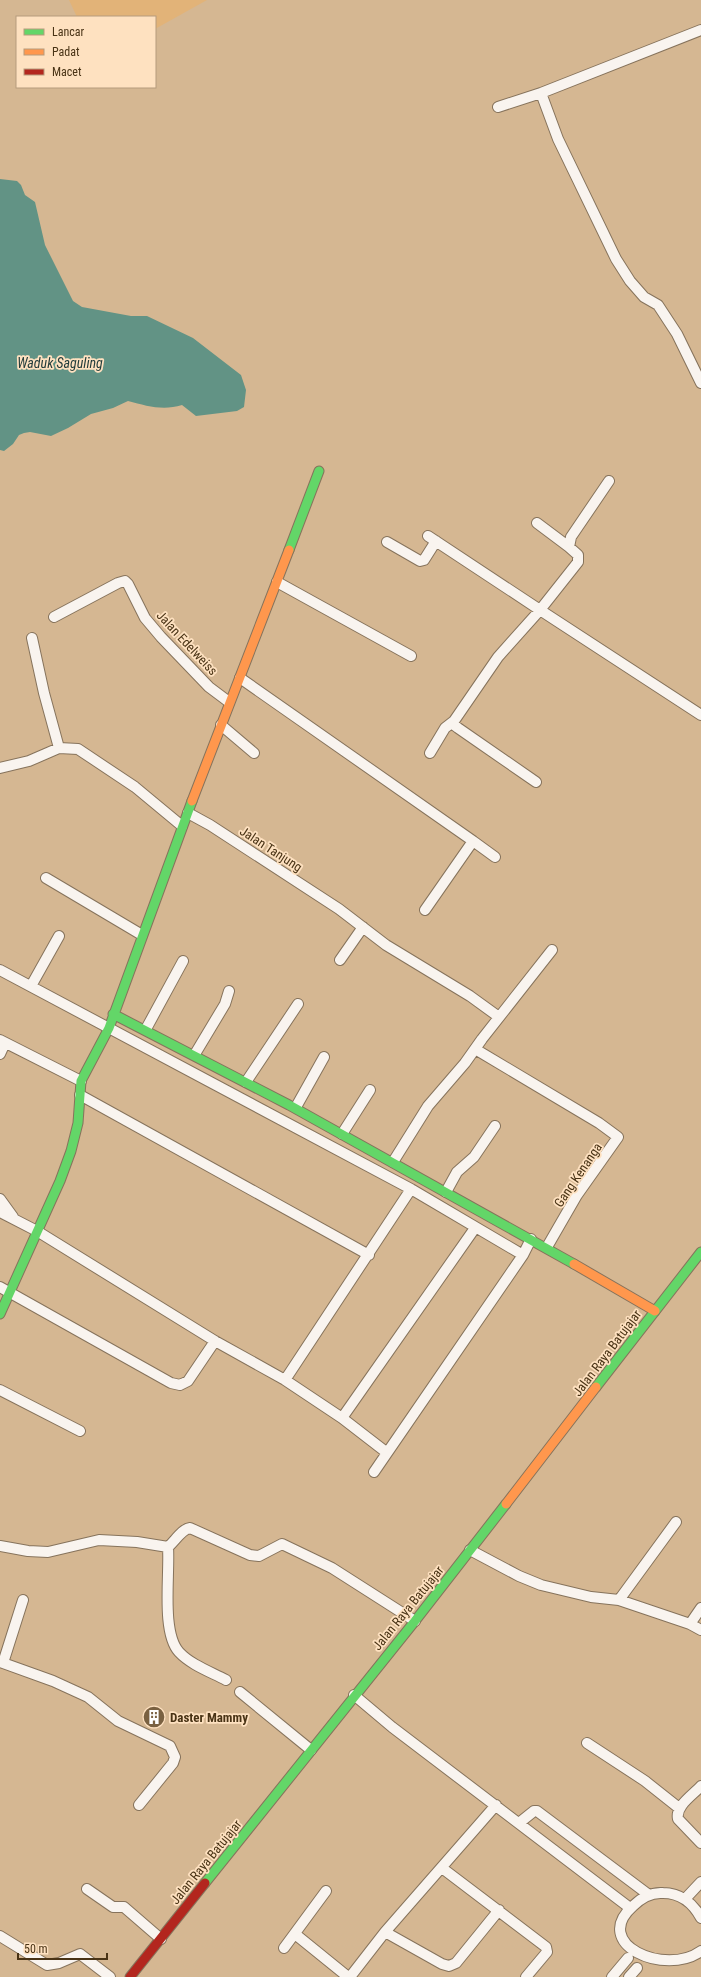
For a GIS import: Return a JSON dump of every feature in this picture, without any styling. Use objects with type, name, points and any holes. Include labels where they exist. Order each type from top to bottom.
[{"type":"main road","points":[[0,1314],[4,1289],[37,1230],[60,1181],[71,1152],[78,1123],[81,1081],[109,1028],[182,826],[319,471]]},
{"type":"main road","points":[[113,1014],[146,1029],[296,1107],[547,1247],[655,1311]]},
{"type":"main road","name":"Jalan Raya Batujajar","points":[[130,1977],[354,1695],[415,1621],[701,1252]]},
{"type":"street","points":[[498,107],[541,93],[701,30]]},
{"type":"street","points":[[541,93],[558,139],[616,259],[630,281],[644,297],[658,306],[677,334],[701,383]]},
{"type":"street","points":[[569,547],[571,537],[609,481]]},
{"type":"street","points":[[430,753],[445,728],[454,721],[498,657],[540,610],[578,562],[578,555],[537,523]]},
{"type":"street","points":[[387,542],[420,561],[424,560],[432,538],[701,715]]},
{"type":"street","name":"Jalan Edelweiss","points":[[54,617],[118,583],[125,581],[128,584],[145,618],[161,637],[209,687],[229,702]]},
{"type":"street","points":[[277,582],[411,656]]},
{"type":"street","points":[[32,638],[44,693],[59,748]]},
{"type":"street","points":[[240,678],[495,857]]},
{"type":"street","points":[[454,721],[454,725],[458,728],[536,782]]},
{"type":"street","points":[[221,725],[254,754]]},
{"type":"street","points":[[0,768],[29,761],[59,748],[70,747],[84,752],[135,787],[182,826]]},
{"type":"street","name":"Jalan Tanjung","points":[[188,813],[210,825],[339,909],[386,945],[470,996],[499,1017]]},
{"type":"street","points":[[425,910],[473,841]]},
{"type":"street","points":[[46,878],[142,935]]},
{"type":"street","points":[[340,960],[363,927]]},
{"type":"street","points":[[32,986],[59,936]]},
{"type":"street","points":[[393,1162],[428,1106],[465,1063],[552,950]]},
{"type":"street","points":[[146,1029],[183,961]]},
{"type":"street","points":[[0,970],[411,1189],[523,1255]]},
{"type":"street","points":[[195,1054],[225,1004],[229,991]]},
{"type":"street","points":[[246,1082],[298,1004]]},
{"type":"street","points":[[0,1054],[3,1041],[81,1081]]},
{"type":"street","name":"Gang Kenanga","points":[[475,1049],[617,1135],[618,1139],[592,1173],[547,1247]]},
{"type":"street","points":[[296,1107],[324,1057]]},
{"type":"street","points":[[342,1134],[370,1090]]},
{"type":"street","points":[[80,1095],[369,1255]]},
{"type":"street","points":[[446,1192],[457,1172],[474,1157],[495,1126]]},
{"type":"street","points":[[285,1380],[369,1255],[411,1189]]},
{"type":"street","points":[[0,1199],[14,1219]]},
{"type":"street","points":[[0,1212],[37,1230],[215,1341],[285,1380],[342,1418],[386,1452]]},
{"type":"street","points":[[342,1418],[475,1228]]},
{"type":"street","points":[[374,1472],[386,1452],[523,1255],[531,1239]]},
{"type":"street","points":[[4,1289],[171,1384],[180,1385],[188,1381],[215,1341]]},
{"type":"street","points":[[0,1390],[80,1431]]},
{"type":"street","points":[[618,1600],[676,1522]]},
{"type":"street","points":[[0,1546],[28,1551],[48,1552],[99,1540],[137,1542],[168,1547],[178,1539],[186,1528],[190,1528],[250,1555],[259,1556],[266,1554],[282,1544],[332,1568],[415,1621]]},
{"type":"street","points":[[168,1547],[168,1621],[172,1640],[180,1653],[189,1660],[226,1680]]},
{"type":"street","points":[[470,1550],[519,1576],[541,1585],[590,1597],[618,1600],[690,1624],[701,1630]]},
{"type":"street","points":[[23,1600],[1,1662],[53,1681],[88,1697],[118,1721],[170,1746],[175,1756],[173,1764],[139,1805]]},
{"type":"street","points":[[690,1624],[701,1608]]},
{"type":"street","points":[[240,1692],[311,1750]]},
{"type":"street","points":[[354,1695],[392,1727],[630,1908]]},
{"type":"street","points":[[587,1743],[645,1781],[679,1808]]},
{"type":"street","points":[[701,1786],[679,1808],[677,1814],[678,1819],[701,1843]]},
{"type":"street","points":[[295,1934],[349,1977],[496,1805]]},
{"type":"street","points":[[519,1823],[534,1811],[537,1811],[649,1895]]},
{"type":"street","points":[[442,1868],[546,1947],[547,1952],[526,1977]]},
{"type":"street","points":[[685,1899],[701,1882]]},
{"type":"street","points":[[86,1889],[113,1907],[124,1907],[161,1939]]},
{"type":"street","points":[[284,1948],[326,1891]]},
{"type":"street","points":[[648,1974],[637,1968],[628,1958],[623,1948],[621,1932],[624,1917],[630,1908],[639,1900],[649,1895],[662,1892],[674,1894],[685,1899],[696,1908],[701,1918]]},
{"type":"street","points":[[386,1932],[442,1964],[449,1966],[456,1963],[499,1910]]},
{"type":"street","points":[[0,1936],[47,1965],[59,1963],[80,1954],[110,1977]]},
{"type":"street","points":[[686,1969],[698,1963],[701,1950]]},
{"type":"street","points":[[612,1977],[628,1958]]},
{"type":"street","points":[[629,1977],[637,1968]]},
{"type":"shaded area","points":[[69,0],[207,0],[156,28],[156,16],[77,16]]},
{"type":"water","name":"Waduk Saguling","points":[[0,179],[17,181],[21,185],[25,195],[35,202],[45,245],[73,301],[82,307],[131,316],[147,316],[193,338],[241,375],[246,390],[244,407],[237,411],[196,416],[182,405],[162,408],[128,401],[113,408],[91,414],[51,436],[30,432],[24,433],[19,435],[13,444],[4,451],[0,450]]},
{"type":"traffic: fast","points":[[289,550],[319,471]]},
{"type":"traffic: fast","points":[[0,1314],[60,1181],[71,1151],[78,1123],[81,1081],[109,1028],[192,801]]},
{"type":"traffic: fast","points":[[113,1014],[289,1105],[574,1264]]},
{"type":"traffic: fast","points":[[596,1387],[701,1252]]},
{"type":"traffic: fast","points":[[205,1883],[415,1621],[506,1504]]},
{"type":"traffic: slow","points":[[192,801],[289,550]]},
{"type":"traffic: slow","points":[[574,1264],[655,1311]]},
{"type":"traffic: slow","points":[[506,1504],[596,1387]]},
{"type":"traffic: jam","points":[[130,1977],[205,1883]]},
{"type":"place","name":"Daster Mammy","points":[[154,1717]]}]
